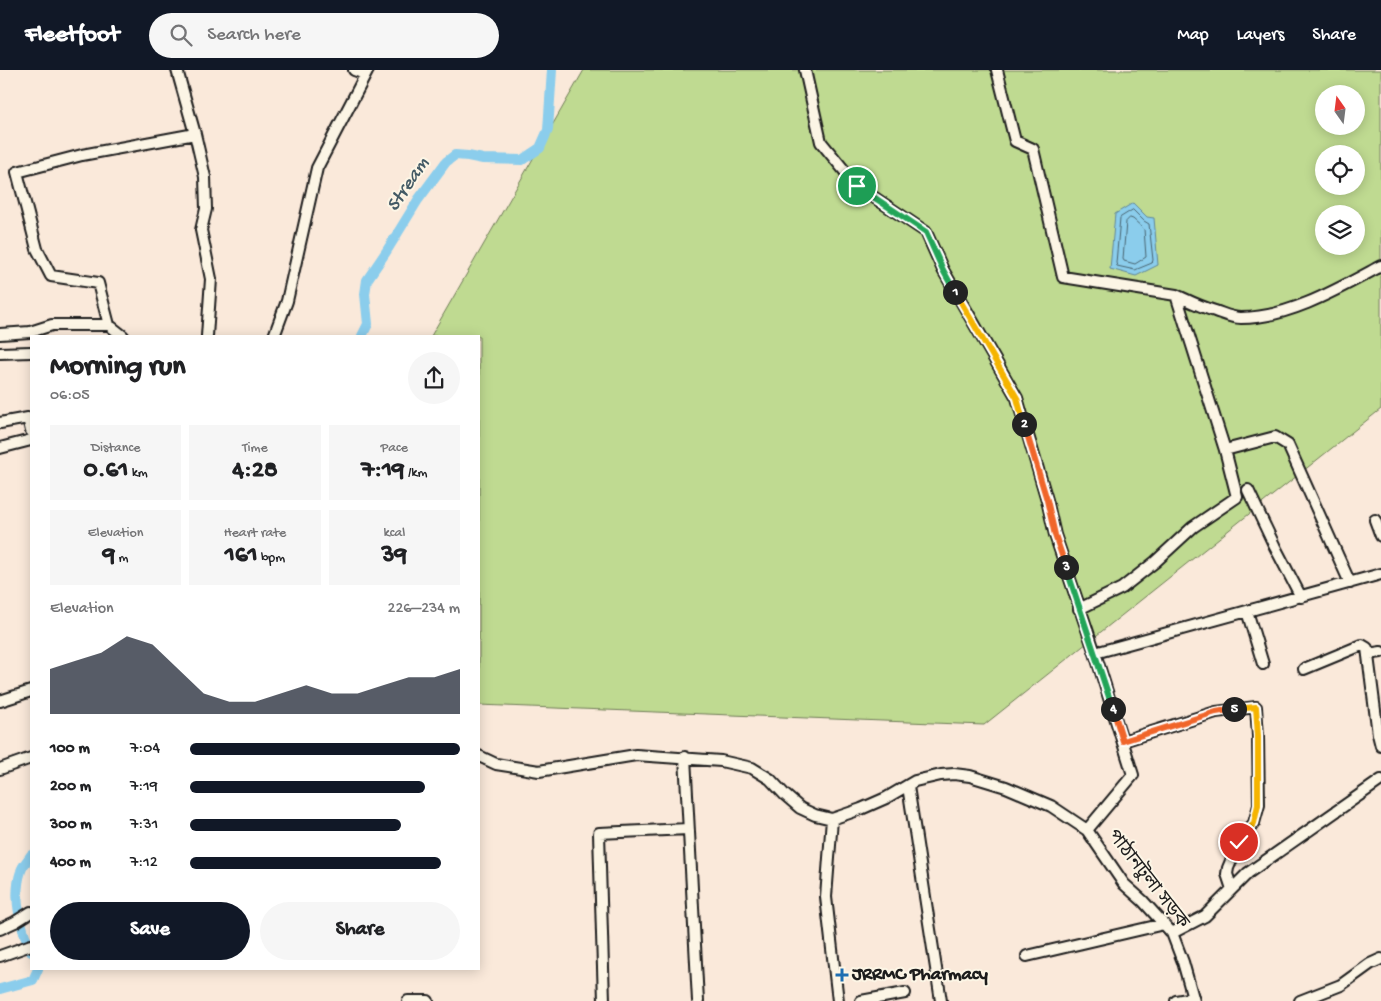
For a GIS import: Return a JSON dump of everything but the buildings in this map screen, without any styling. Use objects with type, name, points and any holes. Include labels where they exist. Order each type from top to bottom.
[{"type":"street","points":[[177,70],[205,177],[206,209],[201,230],[210,278],[207,335]]},
{"type":"street","points":[[274,335],[287,301],[317,168],[366,72],[354,70]]},
{"type":"street","points":[[805,70],[820,142],[857,186],[926,232],[943,270],[1017,398],[1047,500],[1055,535],[1123,741],[1132,775],[1087,830]]},
{"type":"street","points":[[997,70],[1015,141],[1033,149],[1063,277],[1176,295],[1224,316],[1240,318],[1269,315],[1304,304],[1344,286],[1381,266]]},
{"type":"street","points":[[122,335],[109,325],[98,283],[51,276],[38,249],[18,172],[82,155],[195,134]]},
{"type":"street","points":[[1079,609],[1122,588],[1155,562],[1193,527],[1237,497],[1225,450],[1176,295]]},
{"type":"street","points":[[0,334],[30,332],[52,325],[109,325]]},
{"type":"street","points":[[0,353],[30,352]]},
{"type":"street","points":[[0,423],[28,418],[30,427]]},
{"type":"street","points":[[1225,450],[1275,437],[1288,445],[1350,583]]},
{"type":"street","points":[[0,448],[30,440]]},
{"type":"street","points":[[1248,490],[1300,597]]},
{"type":"street","points":[[1375,520],[1381,536]]},
{"type":"street","points":[[1095,654],[1381,574]]},
{"type":"street","points":[[1247,611],[1263,664]]},
{"type":"street","points":[[1304,669],[1362,645],[1367,648],[1381,746]]},
{"type":"street","points":[[1368,654],[1381,652]]},
{"type":"street","points":[[0,700],[30,690]]},
{"type":"street","points":[[1123,741],[1216,712],[1256,707],[1258,805],[1254,823],[1239,842],[1228,868],[1227,874],[1232,889]]},
{"type":"street","points":[[480,756],[496,764],[539,771],[636,754],[721,761],[752,768],[770,779],[784,795],[800,808],[815,815],[832,819],[826,897],[838,1001]]},
{"type":"street","points":[[684,757],[698,1001]]},
{"type":"street","points":[[0,769],[30,758]]},
{"type":"street","name":"পাঠানটুলা সড়ক","points":[[832,819],[886,798],[915,782],[941,775],[954,774],[970,776],[1006,787],[1051,806],[1087,830],[1124,884],[1143,901],[1172,933],[1194,1000]]},
{"type":"street","points":[[1172,933],[1205,916],[1248,874],[1381,780]]},
{"type":"street","points":[[908,786],[940,1001]]},
{"type":"street","points":[[604,1001],[599,833],[688,829]]},
{"type":"street","points":[[0,929],[29,913]]},
{"type":"street","points":[[1027,956],[1164,924]]},
{"type":"street","points":[[0,956],[27,947]]},
{"type":"street","points":[[1300,1001],[1341,985],[1370,964],[1381,959]]},
{"type":"street","points":[[860,1001],[905,993]]},
{"type":"street","points":[[1176,1001],[1194,1000]]},
{"type":"street","points":[[408,1001],[428,1001]]},
{"type":"green space","points":[[584,70],[1381,70],[1381,409],[984,725],[480,705],[480,335],[432,335]]},
{"type":"water","points":[[1133,203],[1147,217],[1154,218],[1158,265],[1136,276],[1110,269],[1115,214]]},
{"type":"waterway","name":"Stream","points":[[362,335],[368,324],[365,294],[367,280],[418,200],[446,162],[455,155],[483,159],[522,160],[540,148],[548,130],[552,70]]},
{"type":"waterway","name":"Stream","points":[[30,856],[22,869],[17,892],[21,923],[30,949]]},
{"type":"waterway","name":"Stream","points":[[0,989],[33,980],[38,970]]},
{"type":"place","name":"JRRMC Pharmacy","points":[[842,975]]},
{"type":"route","points":[[857,186],[926,232],[943,270],[1017,398],[1047,500],[1055,535],[1123,741],[1140,734],[1216,712],[1256,707],[1258,805],[1254,823],[1239,842]]}]
